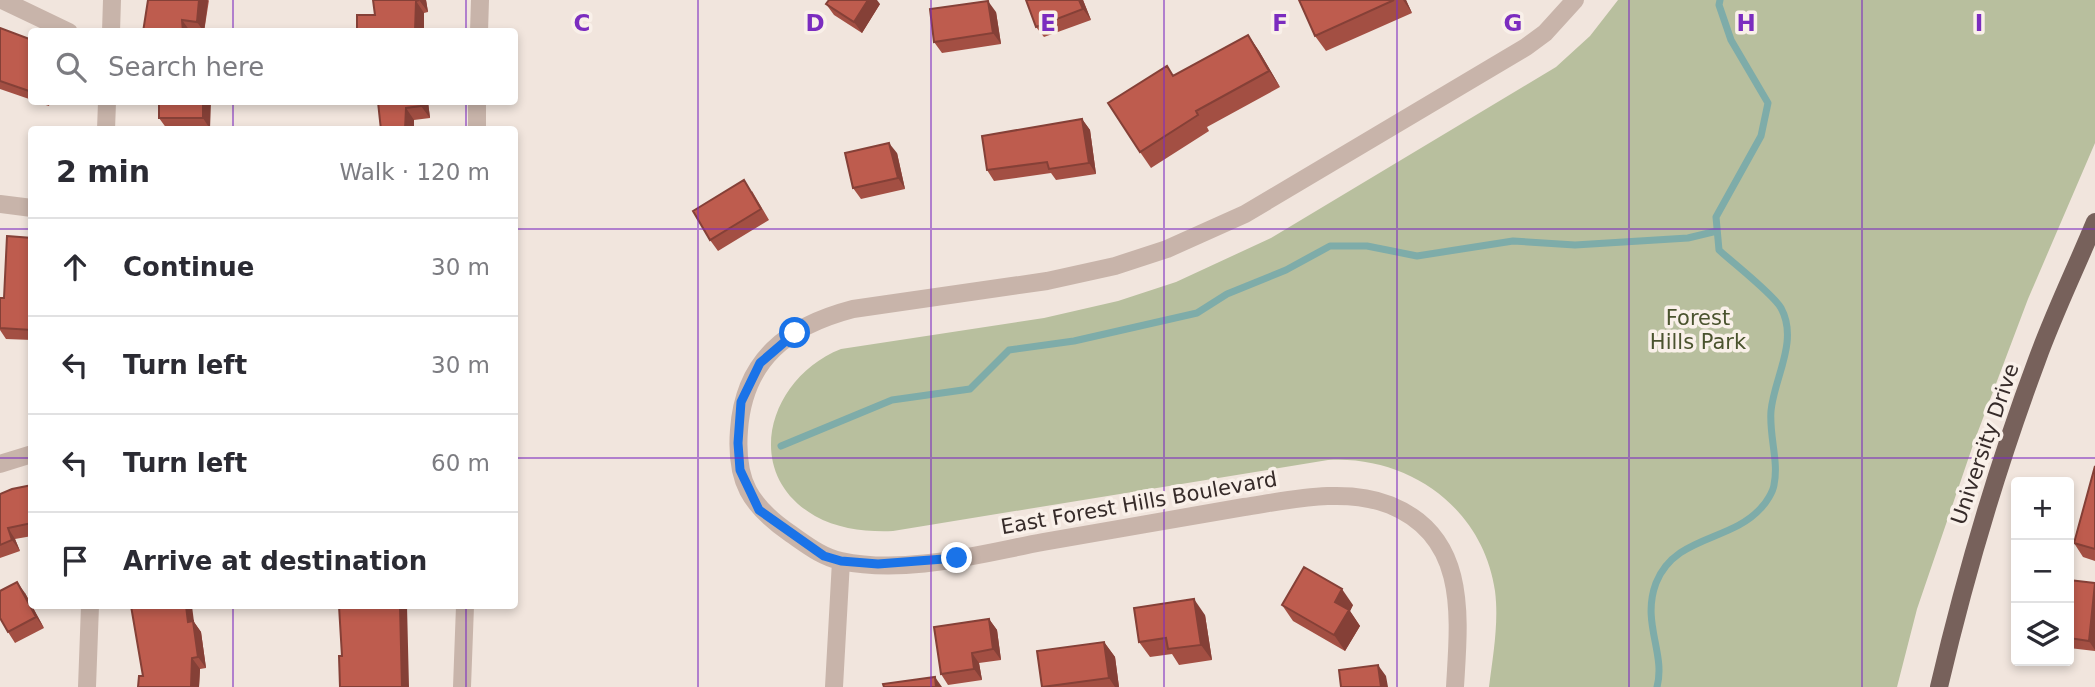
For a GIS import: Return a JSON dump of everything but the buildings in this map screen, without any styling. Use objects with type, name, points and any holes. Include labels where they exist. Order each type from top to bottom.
[{"type":"main road","name":"University Drive","points":[[1939,687],[1962,589],[2004,452],[2038,357],[2095,222]]},
{"type":"street","points":[[2,0],[61,28]]},
{"type":"street","points":[[111,28],[112,0]]},
{"type":"street","points":[[479,28],[480,0]]},
{"type":"street","name":"East Forest Hills Boulevard","points":[[1455,687],[1458,624],[1455,579],[1449,561],[1426,529],[1392,505],[1373,499],[1345,496],[1280,502],[916,563],[841,561],[824,556],[759,510],[740,470],[738,443],[741,402],[760,363],[795,333],[825,316],[853,309],[1034,283],[1115,266],[1210,232],[1360,147],[1526,47],[1545,33],[1575,0]]},
{"type":"street","points":[[106,126],[107,105]]},
{"type":"street","points":[[477,105],[477,126]]},
{"type":"street","points":[[0,204],[28,208]]},
{"type":"street","points":[[0,464],[28,455]]},
{"type":"street","points":[[834,687],[841,561]]},
{"type":"street","points":[[87,687],[90,609]]},
{"type":"street","points":[[463,687],[464,609]]},
{"type":"green space","name":"Forest Hills Park","points":[[1618,0],[2095,0],[2095,143],[2028,299],[1974,442],[1917,609],[1897,687],[1489,687],[1496,627],[1495,591],[1488,561],[1475,535],[1458,512],[1437,492],[1413,477],[1387,467],[1358,461],[1328,460],[893,531],[852,529],[815,516],[792,498],[777,476],[771,452],[773,427],[781,403],[796,381],[816,362],[841,349],[1044,318],[1118,301],[1176,282],[1271,238],[1556,67],[1590,36]]},
{"type":"waterway","points":[[1657,687],[1659,662],[1651,611],[1656,583],[1665,567],[1676,556],[1749,519],[1769,497],[1775,476],[1771,411],[1787,346],[1786,321],[1781,308],[1719,250],[1716,217],[1761,136],[1768,103],[1731,40],[1719,5],[1720,0]]},
{"type":"waterway","points":[[781,446],[892,400],[970,389],[1009,350],[1074,341],[1197,313],[1227,294],[1286,270],[1330,246],[1367,246],[1417,256],[1513,241],[1575,245],[1688,238],[1717,231]]},
{"type":"route","points":[[795,333],[760,363],[741,402],[738,443],[740,470],[747,492],[759,510],[824,556],[841,561],[878,564],[957,558]]}]
